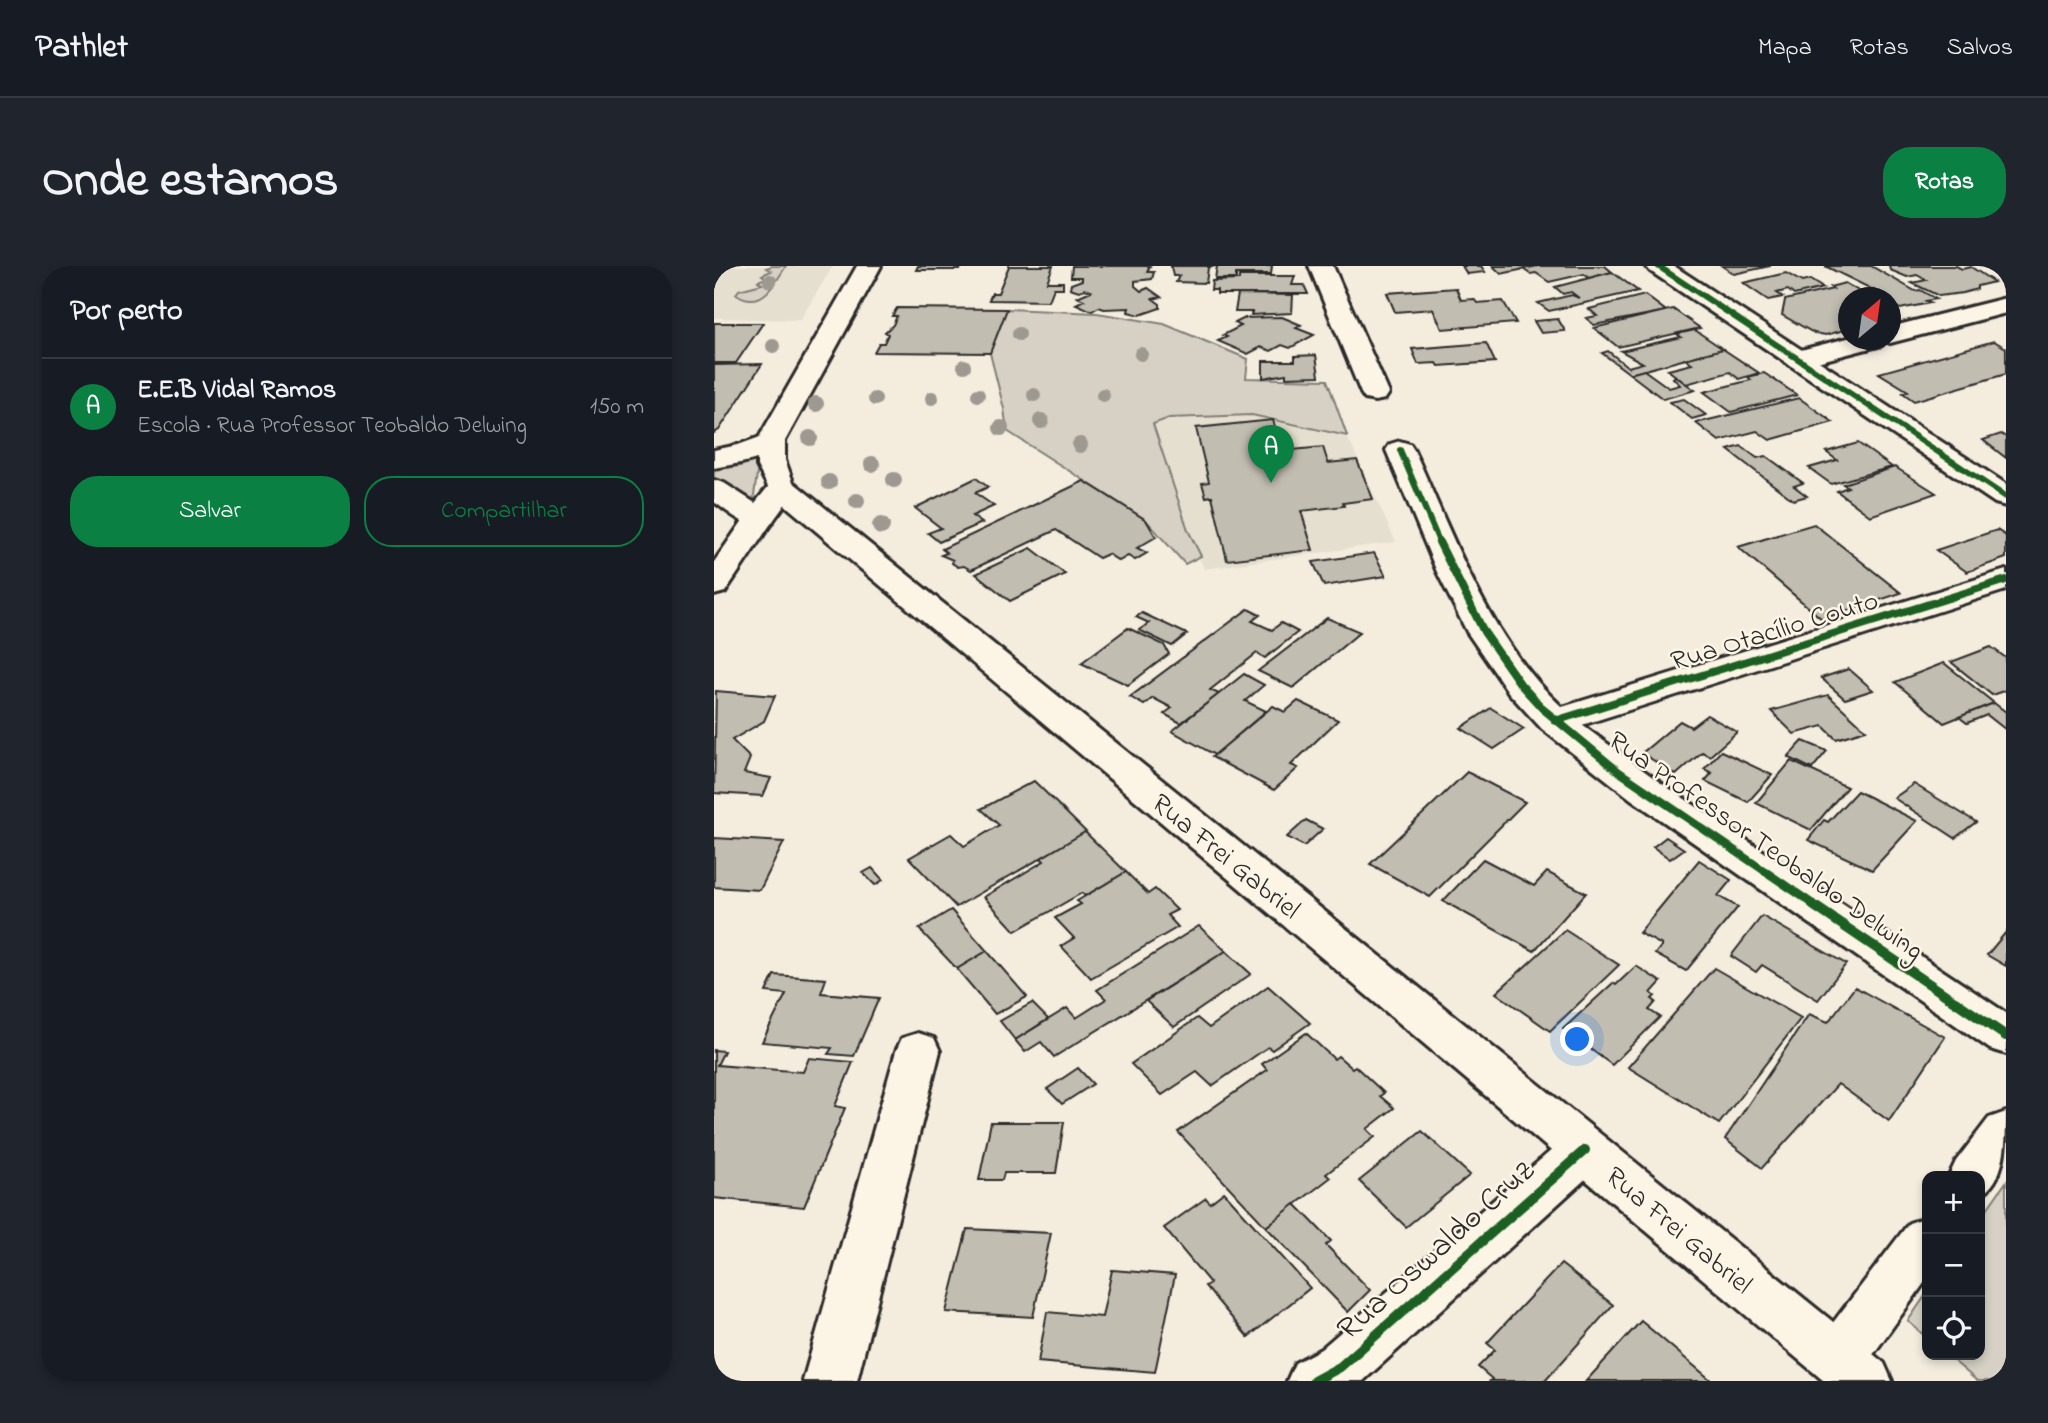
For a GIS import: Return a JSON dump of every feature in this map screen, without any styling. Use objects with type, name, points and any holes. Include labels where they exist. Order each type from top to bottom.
[{"type":"street","points":[[714,459],[747,452],[771,441],[869,266]]},
{"type":"street","points":[[1321,266],[1375,393]]},
{"type":"street","points":[[1658,266],[2006,497]]},
{"type":"street","points":[[1901,332],[2006,305]]},
{"type":"street","points":[[1798,359],[1838,349]]},
{"type":"street","name":"Rua Frei Gabriel","points":[[771,441],[769,459],[773,475],[770,503],[1585,1150],[1852,1370]]},
{"type":"street","name":"Rua Professor Teobaldo Delwing","points":[[1400,450],[1468,601],[1493,647],[1520,684],[1555,721],[1621,773],[2006,1036]]},
{"type":"street","points":[[714,489],[770,503],[714,585]]},
{"type":"street","name":"Rua Otacílio Couto","points":[[1555,721],[2006,580]]},
{"type":"street","points":[[830,1381],[918,1051]]},
{"type":"street","points":[[1977,1171],[2006,1132]]},
{"type":"street","name":"Rua Oswaldo Cruz","points":[[1314,1381],[1340,1367],[1585,1150]]},
{"type":"street","points":[[1852,1370],[1922,1247]]},
{"type":"shaded area","points":[[714,266],[833,266],[800,320],[714,318]]},
{"type":"shaded area","points":[[786,266],[766,293],[753,299],[736,294],[739,290],[762,284],[758,281],[766,278],[762,275],[771,271],[766,268]]},
{"type":"shaded area","points":[[1007,309],[1097,313],[1164,324],[1248,359],[1246,378],[1327,380],[1347,436],[1252,415],[1169,418],[1153,424],[1188,530],[1201,556],[1185,564],[1146,520],[1007,431],[990,353]]},
{"type":"shaded area","points":[[1246,378],[1327,380],[1347,436],[1396,542],[1204,569],[1188,530],[1153,424]]},
{"type":"shaded area","points":[[759,459],[753,503],[714,479],[714,470],[740,466]]},
{"type":"shaded area","points":[[2006,1182],[2006,1381],[1977,1381],[1953,1360],[1985,1360],[1985,1212]]},
{"type":"shaded area","points":[[1922,1300],[1922,1334],[1908,1321]]},
{"type":"building","points":[[918,266],[961,266],[960,270],[916,270]]},
{"type":"building","points":[[1009,266],[1053,266],[1047,282],[1063,282],[1063,288],[1054,288],[1049,301],[989,300],[992,293],[998,293]]},
{"type":"building","points":[[1072,266],[1150,266],[1147,272],[1154,272],[1152,279],[1135,281],[1135,286],[1141,291],[1148,288],[1161,297],[1153,299],[1160,304],[1160,308],[1140,315],[1128,312],[1129,308],[1099,307],[1092,311],[1076,304],[1084,300],[1077,297],[1091,291],[1070,288],[1071,284],[1082,280],[1082,277],[1071,277]]},
{"type":"building","points":[[1171,266],[1215,266],[1208,268],[1206,283],[1176,282],[1179,276],[1173,276]]},
{"type":"building","points":[[1217,266],[1272,266],[1271,274],[1236,274],[1236,279],[1215,279]]},
{"type":"building","points":[[1462,266],[1481,266],[1485,272],[1467,274]]},
{"type":"building","points":[[1493,266],[1538,266],[1501,274]]},
{"type":"building","points":[[1538,266],[1605,266],[1612,272],[1589,278],[1584,274],[1549,282],[1536,273],[1530,274],[1523,269]]},
{"type":"building","points":[[1722,266],[1770,266],[1734,274]]},
{"type":"building","points":[[1825,266],[1871,266],[1915,291],[1920,290],[1936,299],[1926,301],[1930,303],[1901,309],[1901,287],[1868,287]]},
{"type":"building","points":[[1889,266],[1956,266],[1962,269],[1971,267],[1994,282],[1963,293],[1939,296],[1912,283],[1926,280],[1917,275],[1907,277],[1890,270]]},
{"type":"building","points":[[1612,272],[1638,291],[1549,311],[1538,303],[1572,295],[1579,298],[1571,292],[1563,294],[1555,287]]},
{"type":"building","points":[[1786,273],[1802,282],[1810,280],[1823,288],[1794,295],[1788,290],[1777,293],[1783,297],[1768,300],[1743,283]]},
{"type":"building","points":[[1239,276],[1295,276],[1292,285],[1304,285],[1308,294],[1217,294],[1217,290],[1211,290],[1212,281],[1239,280]]},
{"type":"building","points":[[1845,283],[1852,287],[1838,287],[1838,332],[1826,335],[1814,333],[1782,315],[1785,300],[1833,289],[1830,287]]},
{"type":"building","points":[[1456,288],[1461,300],[1474,299],[1477,303],[1503,301],[1516,323],[1442,329],[1433,309],[1395,312],[1387,293]]},
{"type":"building","points":[[1238,294],[1293,295],[1292,313],[1251,315],[1252,312],[1235,312]]},
{"type":"building","points":[[1645,295],[1666,311],[1594,325],[1586,318],[1597,316],[1589,309]]},
{"type":"building","points":[[897,308],[1007,309],[990,353],[874,352],[879,343],[884,343],[888,334],[885,332],[893,325],[897,316],[892,316]]},
{"type":"building","points":[[1673,309],[1700,328],[1618,347],[1594,328]]},
{"type":"building","points":[[1282,317],[1301,325],[1296,328],[1314,335],[1290,348],[1282,345],[1271,351],[1261,347],[1248,354],[1218,341],[1227,337],[1223,335],[1241,326],[1235,323],[1245,318]]},
{"type":"building","points":[[1558,319],[1565,331],[1541,333],[1534,321]]},
{"type":"building","points":[[714,323],[763,323],[736,363],[714,363]]},
{"type":"building","points":[[1695,330],[1723,349],[1630,374],[1602,353],[1608,351],[1628,367],[1643,363],[1621,351],[1681,337],[1677,334]]},
{"type":"building","points":[[1994,341],[2006,348],[2006,374],[1914,401],[1903,393],[1908,391],[1879,373]]},
{"type":"building","points":[[1486,343],[1495,362],[1439,366],[1437,363],[1418,364],[1412,349]]},
{"type":"building","points":[[1723,349],[1759,373],[1739,379],[1730,372],[1686,384],[1668,370],[1692,364],[1685,359]]},
{"type":"building","points":[[1316,355],[1319,376],[1286,377],[1286,374],[1263,378],[1263,361],[1295,361],[1295,356]]},
{"type":"building","points":[[762,364],[719,430],[714,433],[714,365]]},
{"type":"building","points":[[1644,370],[1669,388],[1680,385],[1673,378],[1675,376],[1695,390],[1663,399],[1630,374]]},
{"type":"building","points":[[1764,373],[1797,395],[1731,412],[1704,392],[1751,380],[1748,377]]},
{"type":"building","points":[[1799,398],[1833,422],[1770,440],[1757,431],[1719,441],[1696,423]]},
{"type":"building","points":[[1684,399],[1706,415],[1692,419],[1670,402]]},
{"type":"building","points":[[1273,420],[1282,451],[1323,447],[1328,463],[1357,460],[1373,499],[1343,503],[1344,506],[1301,511],[1313,550],[1227,560],[1212,496],[1206,497],[1202,483],[1209,482],[1196,428]]},
{"type":"building","points":[[2001,434],[2006,437],[2006,458],[1983,440]]},
{"type":"building","points":[[1858,443],[1892,467],[1831,484],[1809,468],[1837,460],[1826,452]]},
{"type":"building","points":[[1741,446],[1757,458],[1766,456],[1803,483],[1794,486],[1807,496],[1793,500],[1728,450]]},
{"type":"building","points":[[1895,467],[1936,493],[1870,516],[1837,491],[1848,487],[1843,484]]},
{"type":"building","points":[[976,478],[988,487],[975,493],[994,506],[972,516],[982,523],[939,542],[928,533],[941,528],[915,508]]},
{"type":"building","points":[[1084,481],[1146,520],[1156,537],[1137,548],[1147,553],[1135,560],[1128,556],[1119,561],[1108,554],[1099,558],[1056,530],[971,570],[964,566],[958,567],[952,563],[953,560],[941,555],[947,553],[942,549]]},
{"type":"building","points":[[1814,524],[1901,593],[1822,619],[1738,547]]},
{"type":"building","points":[[1997,530],[2006,536],[2006,558],[1967,572],[1936,550]]},
{"type":"building","points":[[1031,548],[1065,574],[1010,601],[976,574]]},
{"type":"building","points":[[1374,553],[1386,576],[1324,586],[1313,562]]},
{"type":"building","points":[[1248,609],[1260,615],[1252,621],[1272,630],[1281,623],[1298,632],[1265,658],[1257,653],[1210,690],[1219,694],[1181,723],[1164,714],[1172,708],[1153,698],[1144,705],[1130,697]]},
{"type":"building","points":[[1142,613],[1187,634],[1172,646],[1139,630],[1149,623],[1136,617]]},
{"type":"building","points":[[1327,618],[1360,632],[1293,688],[1258,671]]},
{"type":"building","points":[[1128,628],[1164,645],[1169,654],[1128,685],[1081,663]]},
{"type":"building","points":[[1991,647],[2006,658],[2006,690],[1992,695],[1951,662]]},
{"type":"building","points":[[1944,663],[1994,703],[1944,723],[1895,682]]},
{"type":"building","points":[[1849,669],[1873,690],[1845,699],[1821,678]]},
{"type":"building","points":[[1244,674],[1264,685],[1245,701],[1266,711],[1215,755],[1172,731]]},
{"type":"building","points":[[716,691],[775,696],[764,721],[732,740],[750,758],[744,773],[771,778],[763,796],[714,793]]},
{"type":"building","points":[[1828,695],[1866,730],[1836,739],[1823,726],[1794,734],[1771,711]]},
{"type":"building","points":[[1298,701],[1338,720],[1291,765],[1298,768],[1274,790],[1212,757],[1273,706],[1285,712]]},
{"type":"building","points":[[1994,703],[2006,712],[2006,730],[1987,715],[1967,723],[1959,717]]},
{"type":"building","points":[[1491,708],[1524,729],[1494,749],[1461,728]]},
{"type":"building","points":[[1707,715],[1737,732],[1710,756],[1702,752],[1676,775],[1642,753],[1680,721],[1691,727]]},
{"type":"building","points":[[1803,741],[1827,751],[1812,769],[1788,757]]},
{"type":"building","points":[[1721,751],[1772,775],[1748,802],[1705,781],[1712,773],[1704,769]]},
{"type":"building","points":[[1791,761],[1847,787],[1811,830],[1756,803]]},
{"type":"building","points":[[1467,772],[1525,802],[1430,897],[1370,864]]},
{"type":"building","points":[[1034,781],[1086,832],[956,907],[909,858],[951,834],[964,846],[999,825],[981,809]]},
{"type":"building","points":[[1914,784],[1976,822],[1955,838],[1894,798]]},
{"type":"building","points":[[1857,791],[1917,821],[1872,870],[1808,840],[1824,820],[1828,822]]},
{"type":"building","points":[[1306,820],[1323,829],[1304,846],[1287,837]]},
{"type":"building","points":[[1085,832],[1126,872],[1085,896],[1082,893],[1015,931],[984,897],[1044,861],[1041,858]]},
{"type":"building","points":[[1666,837],[1684,849],[1670,859],[1653,847]]},
{"type":"building","points":[[714,838],[784,842],[760,890],[714,887]]},
{"type":"building","points":[[1483,859],[1534,886],[1547,872],[1586,893],[1534,951],[1443,901]]},
{"type":"building","points":[[1699,860],[1731,880],[1718,896],[1738,907],[1686,971],[1655,954],[1662,945],[1639,933]]},
{"type":"building","points":[[872,868],[883,880],[875,885],[863,873]]},
{"type":"building","points":[[1126,872],[1148,894],[1155,889],[1177,910],[1167,915],[1178,927],[1091,978],[1061,946],[1074,938],[1055,918],[1081,904],[1077,901]]},
{"type":"building","points":[[951,910],[987,951],[957,969],[919,929]]},
{"type":"building","points":[[1762,916],[1846,964],[1818,1000],[1762,965],[1756,972],[1731,956]]},
{"type":"building","points":[[1199,926],[1226,951],[1054,1057],[1041,1042],[1025,1052],[1015,1040],[1067,1008],[1076,1018],[1106,999],[1097,990]]},
{"type":"building","points":[[1565,930],[1619,965],[1550,1031],[1496,993]]},
{"type":"building","points":[[2006,932],[2006,966],[1987,955]]},
{"type":"building","points":[[987,951],[1027,997],[995,1014],[957,969]]},
{"type":"building","points":[[1226,951],[1251,974],[1174,1027],[1146,1001]]},
{"type":"building","points":[[1636,966],[1661,982],[1651,993],[1656,1002],[1649,1010],[1660,1017],[1612,1065],[1563,1029],[1613,983],[1616,985]]},
{"type":"building","points":[[1714,968],[1801,1018],[1719,1124],[1628,1067]]},
{"type":"building","points":[[774,975],[826,979],[821,993],[879,998],[854,1056],[828,1054],[832,1048],[762,1042],[786,994],[766,992]]},
{"type":"building","points":[[1268,986],[1310,1023],[1272,1050],[1268,1047],[1212,1086],[1197,1072],[1162,1095],[1131,1064],[1197,1018],[1209,1028]]},
{"type":"building","points":[[1855,987],[1945,1037],[1889,1121],[1838,1084],[1762,1168],[1725,1139],[1809,1014],[1828,1022]]},
{"type":"building","points":[[1032,1003],[1048,1019],[1015,1040],[1000,1021]]},
{"type":"building","points":[[1306,1033],[1334,1059],[1338,1056],[1352,1068],[1355,1066],[1384,1093],[1380,1096],[1394,1108],[1367,1129],[1375,1137],[1326,1174],[1330,1178],[1266,1227],[1178,1132],[1267,1070],[1262,1064]]},
{"type":"building","points":[[714,1050],[724,1051],[717,1065],[803,1072],[809,1058],[853,1062],[835,1106],[845,1108],[804,1207],[714,1198]]},
{"type":"building","points":[[1078,1068],[1093,1084],[1062,1104],[1047,1089]]},
{"type":"building","points":[[991,1122],[1064,1122],[1056,1173],[1004,1173],[1002,1180],[979,1180]]},
{"type":"building","points":[[1422,1131],[1470,1175],[1406,1227],[1359,1181]]},
{"type":"building","points":[[1224,1192],[1310,1288],[1248,1337],[1205,1286],[1210,1283],[1164,1228],[1206,1198],[1210,1203]]},
{"type":"building","points":[[1295,1204],[1331,1241],[1326,1245],[1370,1290],[1348,1312],[1266,1227]]},
{"type":"building","points":[[967,1229],[1051,1233],[1033,1317],[946,1312]]},
{"type":"building","points":[[1561,1264],[1613,1305],[1545,1381],[1490,1381],[1492,1379],[1478,1367],[1495,1350],[1487,1343]]},
{"type":"building","points":[[1112,1270],[1175,1275],[1155,1372],[1038,1362],[1047,1312],[1102,1317]]},
{"type":"building","points":[[1641,1321],[1712,1381],[1586,1381]]},
{"type":"cycle path","points":[[1658,266],[2006,497]]},
{"type":"cycle path","points":[[1400,450],[1453,572],[1484,632],[1501,660],[1543,709],[1618,771],[2006,1036]]},
{"type":"cycle path","points":[[1555,721],[2006,580]]},
{"type":"cycle path","points":[[1314,1381],[1340,1367],[1585,1150]]},
{"type":"place","name":"E.E.B Vidal Ramos","points":[[1271,483]]}]
